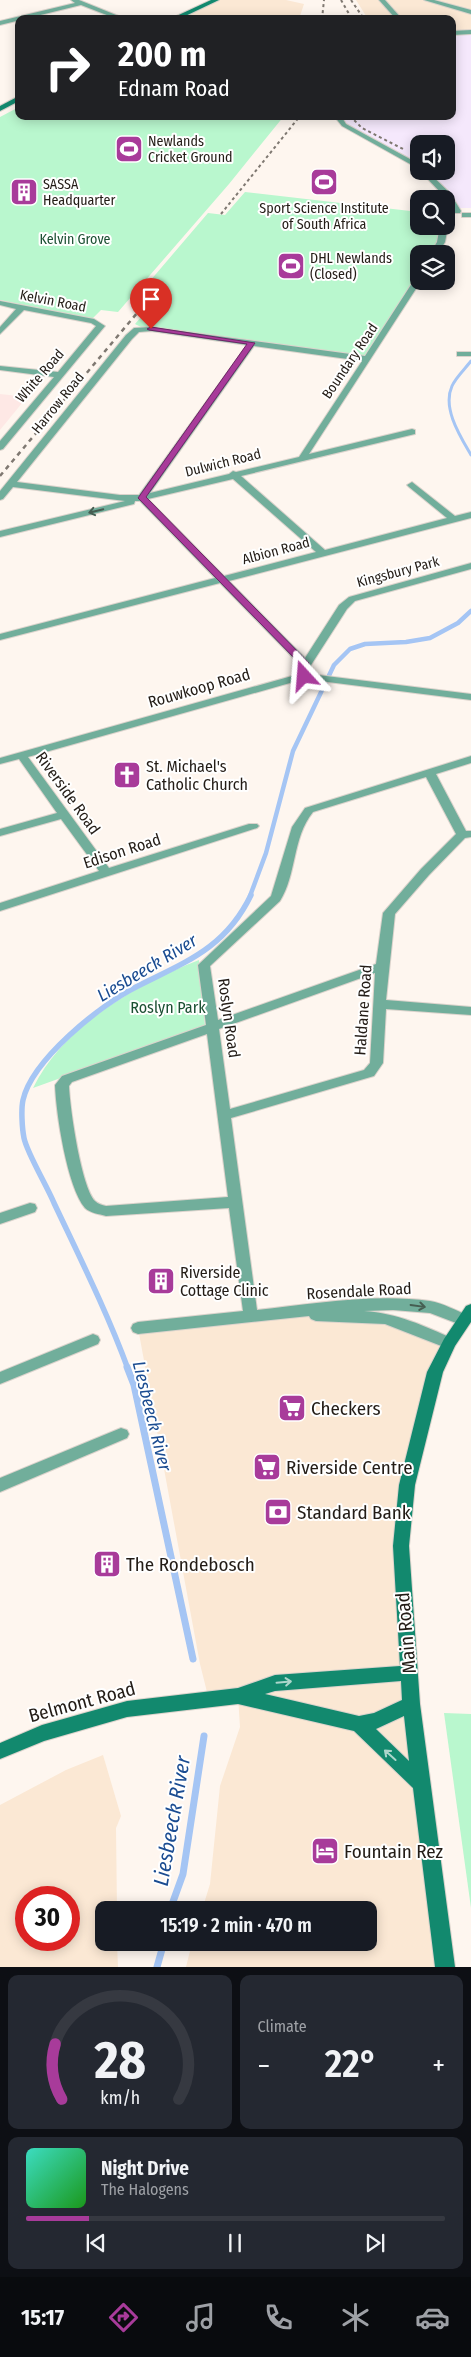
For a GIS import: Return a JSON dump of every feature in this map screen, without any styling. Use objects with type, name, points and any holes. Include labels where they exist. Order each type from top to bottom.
[{"type":"main road","points":[[182,15],[216,0]]},
{"type":"main road","points":[[0,109],[15,100]]},
{"type":"main road","name":"Main Road","points":[[444,1967],[409,1673],[401,1577],[402,1516],[407,1485],[435,1372],[449,1343],[467,1315]]},
{"type":"main road","name":"Belmont Road","points":[[0,1751],[42,1733],[94,1717],[146,1706],[238,1696],[275,1683],[409,1673]]},
{"type":"main road","name":"Belmont Road","points":[[238,1696],[359,1724],[376,1721],[412,1704]]},
{"type":"main road","points":[[359,1724],[421,1784]]},
{"type":"street","points":[[73,0],[112,15]]},
{"type":"street","points":[[382,0],[395,15]]},
{"type":"street","points":[[428,0],[469,3]]},
{"type":"street","points":[[428,0],[471,12]]},
{"type":"street","points":[[32,15],[81,3]]},
{"type":"street","points":[[0,23],[15,19]]},
{"type":"street","points":[[456,34],[471,32]]},
{"type":"street","points":[[340,120],[344,125],[410,162]]},
{"type":"street","points":[[433,180],[447,195],[456,214],[468,215]]},
{"type":"street","name":"Boundary Road","points":[[303,457],[367,358],[387,332],[412,290]]},
{"type":"street","name":"Kelvin Road","points":[[0,303],[101,324]]},
{"type":"street","points":[[0,332],[22,307]]},
{"type":"street","name":"White Road","points":[[0,447],[101,324]]},
{"type":"street","name":"Harrow Road","points":[[0,497],[129,337],[140,330],[151,329],[252,343]]},
{"type":"street","points":[[0,534],[143,498],[252,343],[367,358]]},
{"type":"street","points":[[460,354],[471,354]]},
{"type":"street","points":[[0,368],[59,375]]},
{"type":"street","name":"Dulwich Road","points":[[10,484],[120,498],[143,498],[233,474],[412,432]]},
{"type":"street","points":[[233,474],[323,553]]},
{"type":"street","points":[[412,485],[453,519]]},
{"type":"street","points":[[143,498],[306,665],[304,676]]},
{"type":"street","name":"Albion Road","points":[[0,637],[471,514]]},
{"type":"street","name":"Kingsbury Park","points":[[306,665],[343,607],[352,599],[471,566]]},
{"type":"street","name":"Rouwkoop Road","points":[[0,761],[304,676],[471,697]]},
{"type":"street","name":"Riverside Road","points":[[21,755],[106,873]]},
{"type":"street","name":"Roslyn Road","points":[[251,1316],[204,965],[276,898],[281,888],[299,822],[303,816],[318,806],[471,759]]},
{"type":"street","points":[[430,773],[466,834]]},
{"type":"street","points":[[0,833],[63,815]]},
{"type":"street","name":"Edison Road","points":[[0,907],[254,826]]},
{"type":"street","name":"Haldane Road","points":[[225,1115],[369,1073],[376,1064],[382,966],[389,913],[425,872],[466,834]]},
{"type":"street","points":[[236,1202],[97,1209],[85,1196],[68,1133],[62,1085],[67,1080],[382,966]]},
{"type":"street","points":[[380,1004],[471,1011]]},
{"type":"street","points":[[0,1218],[30,1208]]},
{"type":"street","name":"Rosendale Road","points":[[138,1328],[326,1308],[404,1304],[467,1315]]},
{"type":"street","name":"Rosendale Road","points":[[283,1314],[385,1318],[400,1322],[449,1343]]},
{"type":"street","points":[[0,1378],[94,1340]]},
{"type":"street","points":[[0,1485],[121,1434]]},
{"type":"shaded area","points":[[216,0],[286,0],[304,4],[300,15],[182,15]]},
{"type":"shaded area","points":[[356,0],[471,0],[471,32],[456,33],[456,15],[365,15]]},
{"type":"shaded area","points":[[471,32],[471,208],[455,208],[455,190],[439,190],[431,180],[455,180],[455,135],[410,135],[410,162],[344,125],[340,120],[456,120],[456,33]]},
{"type":"shaded area","points":[[0,394],[27,397],[0,430]]},
{"type":"shaded area","points":[[283,1314],[368,1316],[449,1343],[440,1360],[401,1546],[445,1967],[186,1967],[190,1951],[377,1951],[377,1901],[205,1901],[210,1884],[220,1786],[240,1727],[238,1696],[209,1700],[200,1664],[138,1328]]},
{"type":"shaded area","points":[[103,1755],[121,1816],[116,1828],[117,1901],[95,1901],[95,1951],[117,1951],[118,1967],[0,1967],[0,1805],[66,1770]]},
{"type":"green space","name":"Kelvin Grove","points":[[15,109],[15,120],[281,120],[229,184],[118,312],[101,310],[92,319],[0,300],[0,117]]},
{"type":"green space","name":"DHL Newlands (Closed)","points":[[245,192],[410,211],[410,235],[441,235],[437,245],[410,245],[410,290],[412,290],[367,359],[145,329],[135,324],[147,310],[140,303],[132,302],[208,213],[225,215]]},
{"type":"green space","name":"Roslyn Park","points":[[199,960],[205,1026],[33,1088],[46,1066],[63,1045],[104,1010],[151,981]]},
{"type":"green space","points":[[444,1713],[471,1714],[471,1908]]},
{"type":"waterway","name":"Liesbeeck River","points":[[471,361],[458,376],[449,395],[454,422],[471,455]]},
{"type":"waterway","name":"Liesbeeck River","points":[[250,896],[266,853],[293,751],[334,665],[350,649],[365,644],[406,642],[430,638],[458,623],[471,611]]},
{"type":"waterway","name":"Liesbeeck River","points":[[128,1369],[93,1285],[26,1144],[22,1124],[23,1100],[29,1084],[39,1068],[69,1035],[121,995],[202,952],[229,929],[251,895]]},
{"type":"waterway","name":"Liesbeeck River","points":[[127,1367],[134,1385],[193,1659]]},
{"type":"waterway","name":"Liesbeeck River","points":[[173,1901],[183,1874],[204,1736]]},
{"type":"waterway","name":"Liesbeeck River","points":[[157,1967],[161,1951]]},
{"type":"railway","points":[[322,15],[324,0]]},
{"type":"railway","points":[[341,0],[350,15]]},
{"type":"railway","points":[[351,0],[361,15]]},
{"type":"railway","points":[[221,214],[297,120]]},
{"type":"railway","points":[[354,120],[362,128],[403,149]]},
{"type":"railway","points":[[0,476],[143,306]]},
{"type":"place","name":"Newlands Cricket Ground","points":[[129,149]]},
{"type":"place","name":"Sport Science Institute of South Africa","points":[[324,182]]},
{"type":"place","name":"SASSA Headquarter","points":[[24,192]]},
{"type":"place","name":"DHL Newlands (Closed)","points":[[291,266]]},
{"type":"place","name":"St. Michael's Catholic Church","points":[[127,775]]},
{"type":"place","name":"Riverside Cottage Clinic","points":[[161,1281]]},
{"type":"place","name":"Checkers","points":[[292,1408]]},
{"type":"place","name":"Riverside Centre","points":[[267,1467]]},
{"type":"place","name":"Standard Bank","points":[[278,1512]]},
{"type":"place","name":"The Rondebosch","points":[[107,1564]]},
{"type":"place","name":"Fountain Rez","points":[[325,1851]]},
{"type":"route","points":[[151,329],[252,343],[142,498],[224,579],[306,665],[304,676]]}]
